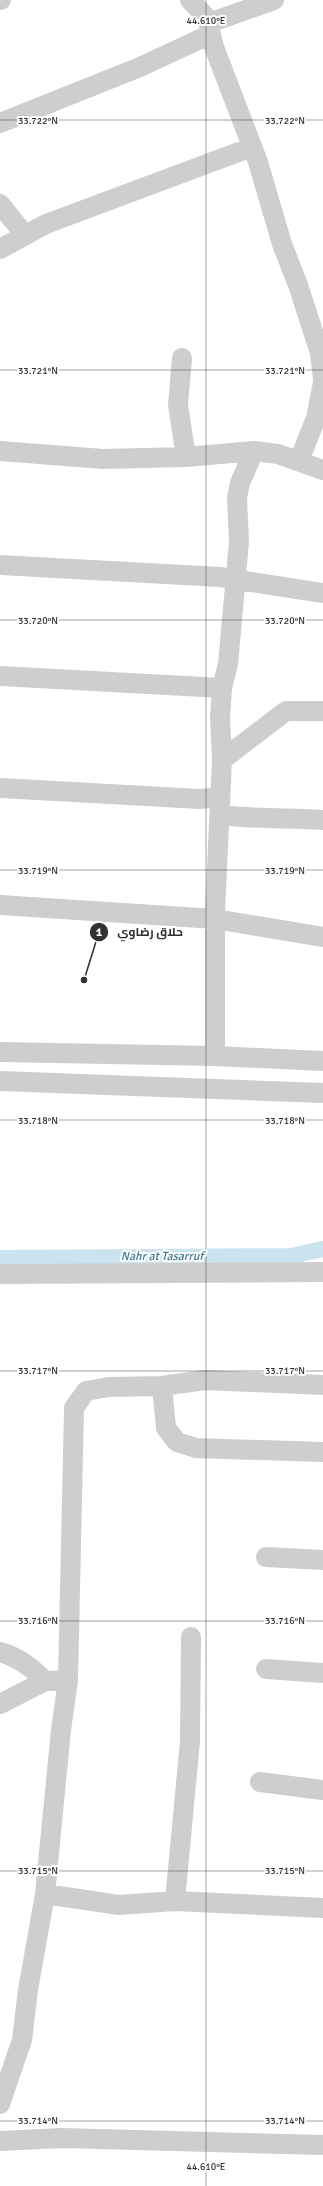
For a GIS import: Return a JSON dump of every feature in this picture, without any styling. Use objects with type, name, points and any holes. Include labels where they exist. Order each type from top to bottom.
[{"type":"street","points":[[190,0],[207,18],[214,47],[252,147],[282,244],[298,285],[320,353],[323,379]]},
{"type":"street","points":[[0,123],[112,78],[210,29],[274,0]]},
{"type":"street","points":[[0,249],[46,224],[252,147]]},
{"type":"street","points":[[0,204],[26,235]]},
{"type":"street","points":[[182,358],[178,405],[186,458]]},
{"type":"street","points":[[300,462],[316,418],[323,383]]},
{"type":"street","points":[[0,451],[103,460],[186,458],[254,452],[278,454],[323,470]]},
{"type":"street","points":[[215,1056],[215,919],[222,760],[220,718],[222,688],[228,664],[239,542],[237,498],[240,483],[254,452]]},
{"type":"street","points":[[0,565],[236,578],[323,593]]},
{"type":"street","points":[[0,676],[222,688]]},
{"type":"street","points":[[222,760],[286,711],[323,711]]},
{"type":"street","points":[[0,788],[200,799],[254,819],[280,817],[323,820]]},
{"type":"street","points":[[0,905],[215,919],[323,937]]},
{"type":"street","points":[[0,1052],[215,1056],[323,1061]]},
{"type":"street","points":[[0,1081],[323,1093]]},
{"type":"street","points":[[0,1274],[323,1272]]},
{"type":"street","points":[[0,2104],[22,2040],[28,1990],[44,1894],[61,1730],[68,1680],[74,1408],[86,1391],[109,1387],[162,1386],[205,1380],[323,1385]]},
{"type":"street","points":[[162,1386],[166,1428],[177,1442],[196,1448],[323,1452]]},
{"type":"street","points":[[266,1557],[323,1560]]},
{"type":"street","points":[[175,1901],[190,1742],[191,1637]]},
{"type":"street","points":[[0,1652],[12,1655],[33,1669],[45,1682]]},
{"type":"street","points":[[266,1669],[323,1673]]},
{"type":"street","points":[[0,1704],[45,1682],[68,1680]]},
{"type":"street","points":[[260,1782],[323,1790]]},
{"type":"street","points":[[44,1894],[119,1905],[175,1901],[323,1908]]},
{"type":"street","points":[[0,2141],[62,2138],[323,2145]]},
{"type":"waterway","name":"Nahr at Tasarruf","points":[[0,1258],[291,1256],[323,1249]]},
{"type":"place","name":"حلاق رضاوي","points":[[84,980]]}]
